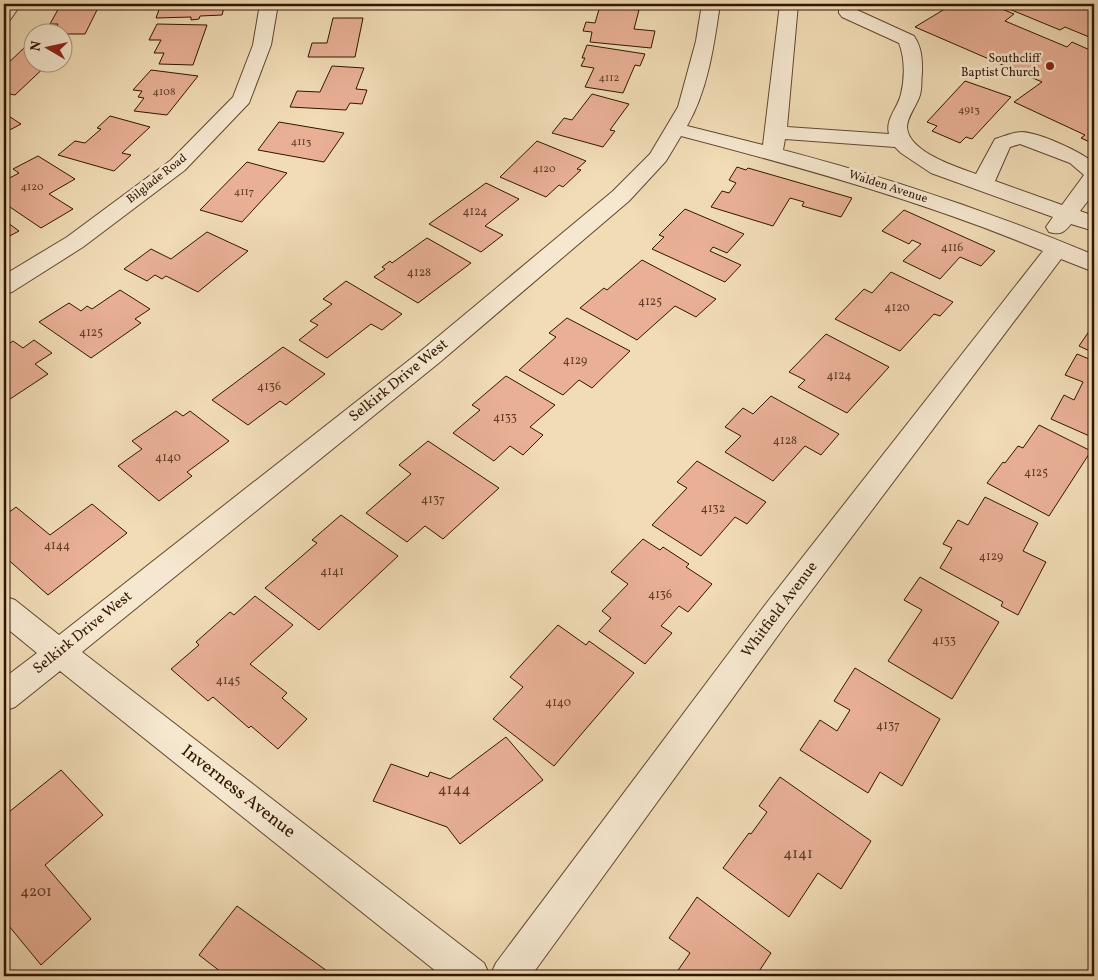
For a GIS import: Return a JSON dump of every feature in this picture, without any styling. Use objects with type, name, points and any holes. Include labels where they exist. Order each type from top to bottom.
[{"type":"street","points":[[4,16],[12,4]]},
{"type":"street","name":"Bilglade Road","points":[[4,286],[75,242],[178,165],[242,99],[262,45],[269,4]]},
{"type":"street","name":"Selkirk Drive West","points":[[4,698],[59,652],[431,356],[621,196],[658,157],[688,107],[705,41],[710,4]]},
{"type":"street","points":[[772,154],[789,4]]},
{"type":"street","points":[[848,4],[848,12],[907,40],[913,55],[912,94],[897,126],[901,141],[908,149],[938,168],[1094,224]]},
{"type":"street","name":"Walden Avenue","points":[[676,129],[899,190],[995,223],[1094,264]]},
{"type":"street","points":[[776,132],[901,141]]},
{"type":"street","points":[[995,223],[990,188],[1002,143],[1021,138],[1047,146],[1077,158],[1094,174]]},
{"type":"street","name":"Whitfield Avenue","points":[[509,976],[1051,246],[1068,214],[1094,174]]},
{"type":"street","name":"Inverness Avenue","points":[[4,610],[472,976]]},
{"type":"building","points":[[61,4],[100,4],[85,34],[72,34],[72,22],[51,22]]},
{"type":"building","points":[[161,4],[225,4],[222,15],[200,16],[199,19],[191,20],[191,17],[156,18]]},
{"type":"building","name":"Southcliff Baptist Church","points":[[953,4],[990,4],[1014,14],[1005,21],[1067,47],[1072,42],[1092,51],[1094,49],[1094,144],[1081,138],[1085,135],[1014,102],[1042,82],[915,27]]},
{"type":"building","name":"Southcliff Baptist Church","points":[[997,4],[1086,4],[1094,7],[1094,39],[1065,27],[1060,30]]},
{"type":"building","points":[[600,6],[639,10],[634,29],[655,31],[651,48],[590,42],[592,32],[583,31],[586,22],[595,23]]},
{"type":"building","points":[[333,18],[363,18],[355,57],[308,57],[312,43],[327,43]]},
{"type":"building","points":[[157,24],[207,25],[193,65],[159,64],[164,53],[154,53],[161,40],[149,40]]},
{"type":"building","points":[[587,45],[645,54],[640,66],[635,65],[623,93],[585,87],[594,68],[581,66],[585,58],[582,58]]},
{"type":"building","points":[[22,50],[22,72],[39,72],[15,95],[4,93],[4,67]]},
{"type":"building","points":[[332,66],[364,68],[356,89],[367,90],[362,104],[350,103],[346,110],[290,107],[297,91],[320,92]]},
{"type":"building","points":[[151,70],[198,76],[167,115],[134,111],[144,98],[138,97],[142,91],[133,90]]},
{"type":"building","points":[[965,81],[1011,97],[972,139],[966,137],[960,143],[932,131],[937,126],[927,122]]},
{"type":"building","points":[[592,94],[629,104],[610,130],[615,131],[603,147],[552,133],[564,118],[572,120]]},
{"type":"building","points":[[4,113],[21,124],[4,133]]},
{"type":"building","points":[[110,116],[150,127],[122,153],[131,155],[114,171],[58,155],[75,141],[85,143],[101,129],[97,128]]},
{"type":"building","points":[[279,122],[344,133],[324,162],[258,150]]},
{"type":"building","points":[[537,141],[586,161],[577,169],[581,170],[563,187],[559,185],[546,197],[500,177]]},
{"type":"building","points":[[38,156],[75,179],[49,194],[73,209],[41,228],[4,203],[4,181],[19,173],[13,169]]},
{"type":"building","points":[[247,162],[287,173],[242,222],[200,210]]},
{"type":"building","points":[[737,167],[746,170],[748,168],[852,198],[841,217],[802,206],[804,202],[790,198],[773,226],[711,207],[722,191],[729,193],[736,183],[729,180]]},
{"type":"building","points":[[486,183],[519,199],[485,226],[503,235],[481,252],[429,224]]},
{"type":"building","points":[[685,209],[744,234],[727,253],[713,247],[710,251],[741,265],[725,282],[652,249],[664,237],[659,235]]},
{"type":"building","points":[[904,210],[995,251],[981,266],[960,257],[940,279],[903,261],[921,244],[912,240],[909,244],[882,231]]},
{"type":"building","points":[[4,220],[19,231],[4,239]]},
{"type":"building","points":[[207,232],[248,251],[198,292],[166,276],[162,279],[155,275],[147,281],[124,269],[151,249],[171,259]]},
{"type":"building","points":[[427,238],[471,263],[418,303],[374,277],[385,269],[382,267],[390,261],[392,263]]},
{"type":"building","points":[[642,260],[716,299],[696,317],[675,306],[637,340],[580,308],[604,288],[607,290]]},
{"type":"building","points":[[891,272],[953,302],[940,316],[934,314],[900,351],[835,319],[864,289],[872,293]]},
{"type":"building","points":[[346,281],[402,314],[382,330],[371,324],[327,358],[299,340],[318,325],[310,321],[332,304],[323,299]]},
{"type":"building","points":[[120,290],[150,309],[135,319],[141,323],[91,358],[39,322],[69,303],[81,311],[87,306],[92,309]]},
{"type":"building","points":[[567,318],[630,351],[592,388],[579,380],[563,395],[519,370],[556,337],[549,333]]},
{"type":"building","points":[[1094,324],[1094,353],[1079,346]]},
{"type":"building","points":[[826,334],[889,367],[847,413],[798,387],[805,380],[789,372]]},
{"type":"building","points":[[34,340],[52,353],[35,364],[48,374],[7,401],[4,399],[4,347],[13,341],[23,348]]},
{"type":"building","points":[[283,347],[325,374],[286,405],[280,401],[248,425],[212,400]]},
{"type":"building","points":[[1077,354],[1094,361],[1094,438],[1051,419],[1064,395],[1074,400],[1083,382],[1065,375]]},
{"type":"building","points":[[506,376],[555,405],[530,427],[543,435],[523,455],[510,446],[494,461],[453,433],[480,410],[472,405]]},
{"type":"building","points":[[771,396],[839,434],[821,455],[805,446],[773,481],[725,452],[741,436],[725,427],[743,408],[753,414]]},
{"type":"building","points":[[176,411],[183,416],[190,411],[229,441],[187,472],[192,476],[159,501],[118,466],[142,449],[132,441]]},
{"type":"building","points":[[1039,425],[1091,451],[1049,516],[987,483],[1018,446],[1023,448]]},
{"type":"building","points":[[428,441],[499,488],[443,539],[425,526],[407,542],[366,513],[411,474],[399,465]]},
{"type":"building","points":[[697,461],[766,502],[747,524],[735,517],[701,556],[652,525],[687,488],[677,482]]},
{"type":"building","points":[[985,497],[1038,523],[1023,551],[1046,562],[1018,615],[1001,606],[1003,602],[940,568],[952,548],[943,544],[958,520],[968,525]]},
{"type":"building","points":[[92,504],[127,533],[48,595],[4,556],[4,516],[16,507],[50,535]]},
{"type":"building","points":[[341,515],[398,556],[319,630],[265,588],[317,543],[312,540]]},
{"type":"building","points":[[643,539],[660,550],[663,547],[689,564],[686,567],[712,584],[688,612],[679,606],[661,626],[672,633],[645,664],[599,631],[611,618],[602,611],[628,584],[611,572]]},
{"type":"building","points":[[920,577],[999,622],[952,699],[888,661],[922,610],[904,600]]},
{"type":"building","points":[[255,596],[293,625],[250,664],[287,693],[282,698],[307,719],[278,749],[251,726],[249,728],[213,697],[208,701],[171,669],[199,645],[196,642],[230,612],[234,615]]},
{"type":"building","points":[[558,625],[586,645],[589,641],[634,673],[554,766],[493,719],[523,687],[510,677]]},
{"type":"building","points":[[855,668],[940,719],[902,786],[880,772],[868,793],[800,750],[820,720],[837,731],[850,710],[834,701]]},
{"type":"building","points":[[506,737],[543,780],[460,844],[447,827],[373,801],[391,764],[428,777],[430,772],[450,779]]},
{"type":"building","points":[[61,770],[103,815],[45,865],[91,919],[41,965],[4,920],[4,816]]},
{"type":"building","points":[[780,777],[871,841],[841,889],[818,873],[789,917],[723,868],[767,812],[759,806]]},
{"type":"building","points":[[697,897],[771,953],[756,976],[674,976],[690,953],[669,938]]},
{"type":"building","points":[[237,906],[334,976],[218,976],[221,972],[199,955]]},
{"type":"place","name":"Southcliff Baptist Church","points":[[1050,66]]}]
